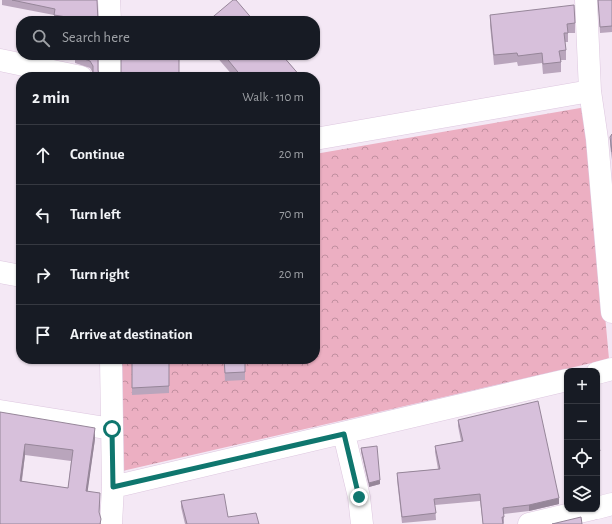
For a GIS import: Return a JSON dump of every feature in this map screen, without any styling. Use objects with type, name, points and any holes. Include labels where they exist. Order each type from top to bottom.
[{"type":"street","points":[[109,0],[110,16]]},
{"type":"street","points":[[586,0],[590,91],[605,137],[612,312]]},
{"type":"street","points":[[0,60],[56,72]]},
{"type":"street","points":[[110,60],[110,72]]},
{"type":"street","points":[[320,138],[590,91]]},
{"type":"street","points":[[0,272],[16,275]]},
{"type":"street","points":[[111,524],[113,487],[112,364]]},
{"type":"street","points":[[600,372],[612,369]]},
{"type":"street","points":[[113,487],[344,434],[564,381]]},
{"type":"street","points":[[0,411],[112,429]]},
{"type":"street","points":[[344,434],[359,497],[362,524]]},
{"type":"street","points":[[600,507],[612,504]]},
{"type":"street","points":[[529,524],[579,512]]},
{"type":"green space","points":[[586,107],[609,359],[564,368],[564,369],[118,472],[118,364],[320,364],[320,153]]},
{"type":"building","points":[[12,0],[97,0],[98,16],[54,15],[55,9]]},
{"type":"building","points":[[233,0],[236,0],[250,16],[214,16]]},
{"type":"building","points":[[598,0],[612,0],[612,26],[600,27]]},
{"type":"building","points":[[574,5],[575,23],[567,24],[568,33],[564,33],[566,50],[559,51],[561,62],[543,64],[542,53],[518,56],[517,53],[494,55],[490,15]]},
{"type":"building","points":[[87,60],[98,60],[98,72],[93,72],[93,66],[90,61]]},
{"type":"building","points":[[121,60],[179,60],[179,72],[121,72]]},
{"type":"building","points":[[228,60],[286,60],[297,72],[238,72]]},
{"type":"building","points":[[612,134],[612,152],[610,137]]},
{"type":"building","points":[[132,364],[169,364],[169,386],[132,388]]},
{"type":"building","points":[[224,364],[245,364],[245,372],[225,373]]},
{"type":"building","points":[[538,401],[559,498],[529,505],[503,508],[503,524],[483,524],[480,494],[434,499],[436,513],[402,517],[397,473],[440,469],[435,446],[463,441],[458,420]]},
{"type":"building","points":[[0,412],[95,428],[86,491],[100,493],[100,524],[0,524]],"holes":[[[25,444],[73,450],[68,488],[20,481]]]},
{"type":"building","points":[[377,446],[380,480],[369,483],[361,448]]},
{"type":"building","points":[[224,494],[228,517],[256,513],[259,524],[187,524],[181,501]]},
{"type":"building","points":[[581,517],[582,524],[552,524]]},
{"type":"route","points":[[112,429],[113,487],[344,434],[359,497]]}]
